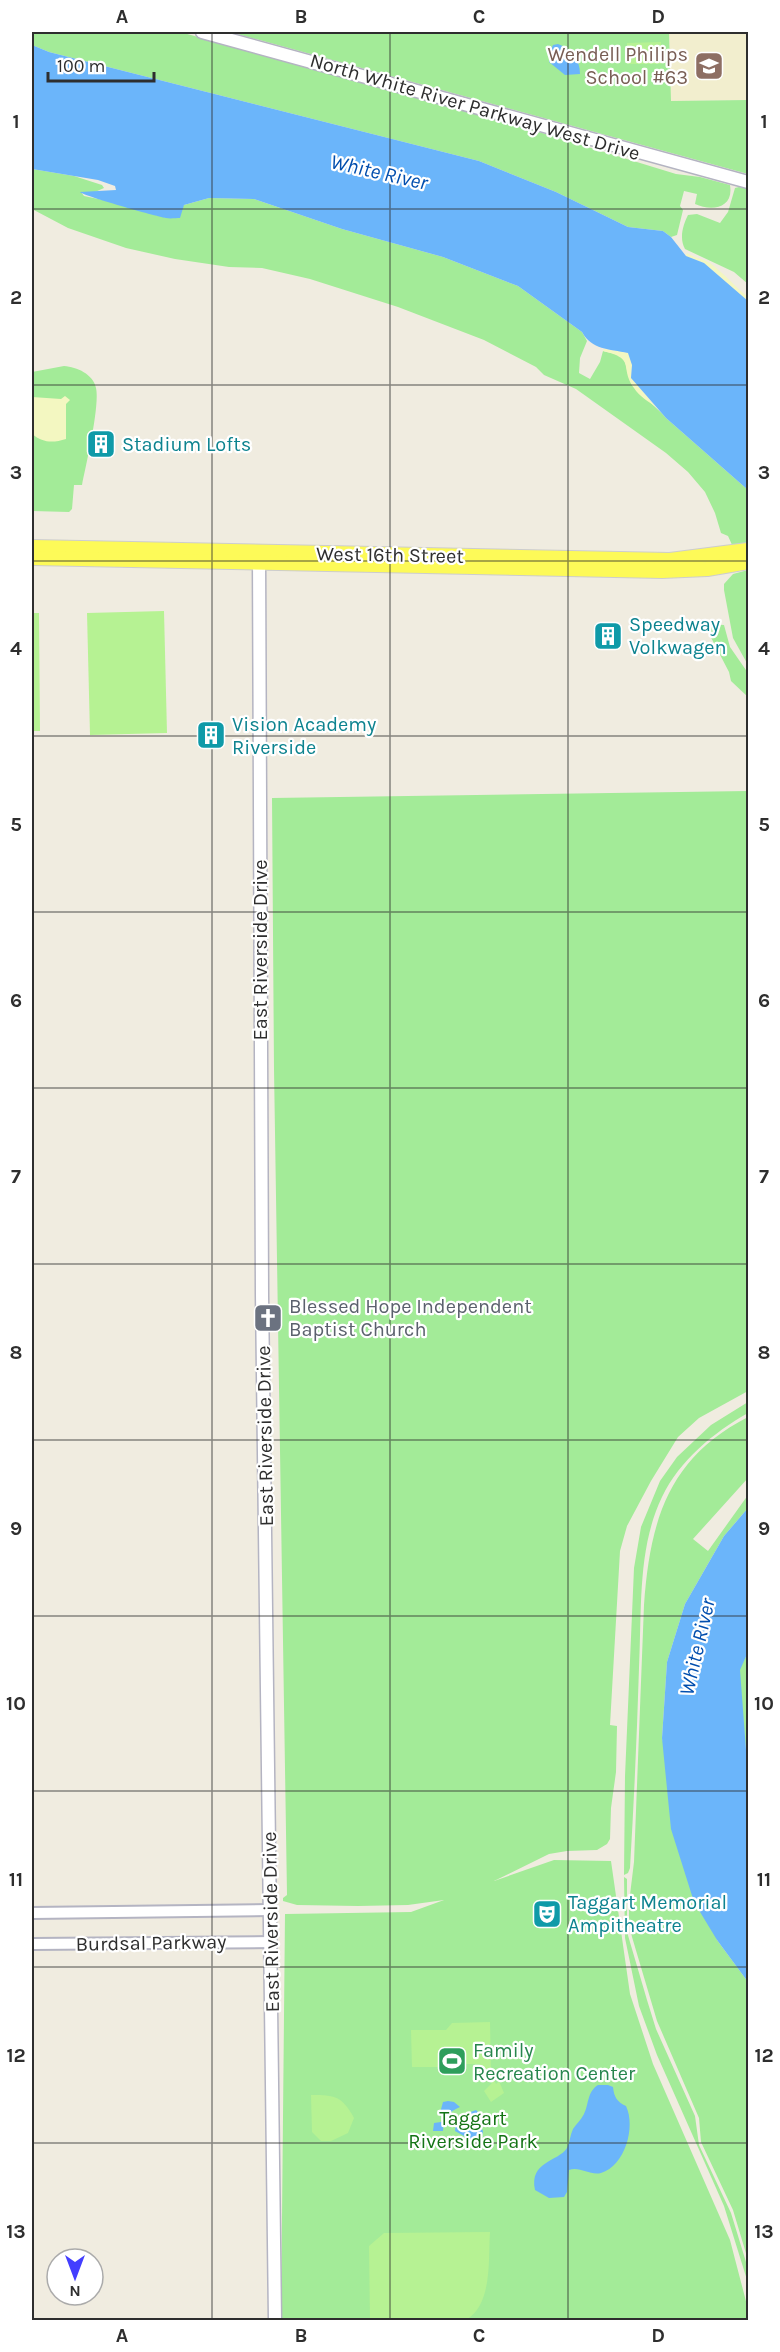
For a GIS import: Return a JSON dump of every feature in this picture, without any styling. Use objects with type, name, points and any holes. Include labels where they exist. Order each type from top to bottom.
[{"type":"main road","name":"North White River Parkway West Drive","points":[[202,32],[748,182]]},
{"type":"main road","name":"West 16th Street","points":[[32,547],[670,571],[707,569],[748,562]]},
{"type":"main road","name":"West 16th Street","points":[[32,558],[670,560],[748,550]]},
{"type":"main road","name":"East Riverside Drive","points":[[259,557],[262,1295],[275,2320]]},
{"type":"street","name":"Burdsal Parkway","points":[[32,1913],[270,1910]]},
{"type":"street","name":"Burdsal Parkway","points":[[32,1944],[271,1942]]},
{"type":"shaded area","name":"Wendell Philips School #63","points":[[669,32],[748,32],[748,100],[670,101]]},
{"type":"green space","points":[[32,32],[180,32],[516,125],[676,174],[700,177],[730,185],[729,199],[720,206],[708,208],[695,204],[697,194],[684,191],[680,206],[683,210],[677,235],[671,237],[663,231],[628,227],[556,192],[479,161],[49,52],[32,45]]},
{"type":"green space","points":[[230,32],[669,32],[671,101],[748,100],[748,174]]},
{"type":"green space","points":[[661,42],[661,64],[627,64],[627,43]]},
{"type":"green space","points":[[32,169],[74,176],[102,185],[104,188],[95,192],[81,192],[84,196],[167,218],[184,205],[209,198],[254,199],[342,229],[443,257],[518,286],[582,332],[587,341],[580,358],[579,373],[590,379],[600,362],[603,351],[621,357],[631,381],[640,393],[748,490],[748,543],[733,547],[728,536],[721,533],[705,492],[688,472],[666,453],[576,389],[544,375],[536,367],[484,340],[398,307],[310,279],[262,268],[229,267],[175,259],[126,248],[68,228],[32,209]]},
{"type":"green space","points":[[735,188],[748,189],[748,284],[734,272],[685,249],[682,240],[683,227],[688,215],[697,214],[720,223],[728,212]]},
{"type":"green space","points":[[64,366],[84,372],[92,379],[96,388],[94,421],[82,485],[74,485],[72,509],[69,512],[32,511],[32,372]]},
{"type":"green space","points":[[748,570],[748,665],[733,638],[724,584],[733,574]]},
{"type":"green space","points":[[164,611],[167,733],[90,735],[87,613]]},
{"type":"green space","points":[[32,613],[39,613],[40,731],[32,731]]},
{"type":"green space","points":[[704,624],[724,625],[730,647],[748,673],[748,697],[731,681],[729,672]]},
{"type":"green space","name":"Taggart Riverside Park","points":[[748,791],[748,1391],[699,1418],[678,1437],[627,1526],[620,1551],[610,1725],[617,1726],[616,1772],[610,1839],[607,1844],[597,1850],[549,1854],[494,1881],[554,1860],[611,1861],[630,1994],[653,2064],[730,2240],[748,2309],[748,2320],[281,2320],[285,1914],[411,1912],[444,1900],[408,1905],[358,1906],[297,1905],[283,1901],[287,1895],[272,798]]},
{"type":"green space","points":[[748,1402],[748,1413],[722,1429],[678,1471],[662,1497],[648,1538],[642,1581],[630,1868],[624,1875],[625,1776],[634,1568],[641,1527],[660,1481],[677,1457],[711,1425]]},
{"type":"green space","points":[[748,1417],[748,1478],[693,1539],[708,1551],[748,1495],[748,1508],[724,1536],[685,1604],[667,1662],[662,1738],[717,1940],[748,1982],[748,2260],[733,2210],[701,2142],[699,2118],[657,2021],[632,1937],[629,1903],[634,1862],[644,1605],[647,1574],[658,1519],[668,1495],[682,1472],[699,1452],[721,1433]]},
{"type":"green space","points":[[748,1652],[748,1776],[739,1670]]},
{"type":"green space","points":[[624,1877],[627,1879],[627,1932],[647,2000],[656,2029],[695,2116],[699,2145],[731,2213],[746,2262],[748,2283],[724,2206],[657,2055],[639,2006],[625,1938]]},
{"type":"green space","name":"Family Recreation Center","points":[[490,2022],[491,2073],[496,2084],[499,2081],[504,2093],[491,2102],[484,2091],[492,2083],[488,2077],[481,2077],[480,2064],[412,2067],[411,2030],[446,2030],[452,2023]]},
{"type":"green space","points":[[311,2095],[332,2096],[346,2105],[354,2118],[348,2133],[331,2141],[321,2141],[312,2132]]},
{"type":"green space","points":[[490,2232],[489,2267],[485,2292],[475,2313],[466,2320],[370,2320],[369,2246],[384,2233]]},
{"type":"sand","points":[[687,253],[715,267],[748,297],[748,301],[704,263],[686,256]]},
{"type":"sand","points":[[604,349],[628,353],[632,365],[631,378],[656,407],[634,388],[624,361],[620,357],[603,351]]},
{"type":"sand","points":[[65,396],[70,400],[66,404],[66,439],[48,441],[32,434],[32,397],[61,399]]},
{"type":"water","points":[[558,44],[574,55],[580,74],[565,75],[549,62],[553,45]]},
{"type":"water","name":"White River","points":[[32,45],[49,52],[479,161],[556,192],[628,227],[663,231],[671,237],[686,256],[704,263],[748,301],[748,490],[666,418],[631,378],[632,365],[628,353],[596,346],[582,332],[518,286],[443,257],[342,229],[254,199],[209,198],[184,205],[180,218],[168,218],[148,214],[80,192],[116,190],[115,186],[98,180],[32,169]]},
{"type":"water","name":"White River","points":[[748,1508],[748,1652],[740,1670],[748,1776],[748,1982],[717,1940],[694,1902],[671,1829],[662,1738],[667,1662],[685,1604],[724,1536]]},
{"type":"water","points":[[598,2085],[613,2087],[617,2099],[626,2106],[630,2124],[626,2145],[616,2163],[601,2173],[569,2170],[567,2192],[564,2197],[549,2198],[535,2190],[536,2173],[545,2163],[563,2153],[567,2148],[573,2129],[584,2114],[592,2091]]},
{"type":"water","points":[[448,2101],[460,2107],[447,2116],[443,2131],[433,2131],[434,2123],[441,2122],[444,2118],[440,2113],[443,2102]]},
{"type":"water","points":[[476,2110],[483,2117],[480,2126],[483,2131],[478,2141],[473,2141],[455,2131],[456,2120]]},
{"type":"place","name":"Wendell Philips School #63","points":[[709,66]]},
{"type":"place","name":"Stadium Lofts","points":[[101,444]]},
{"type":"place","name":"Speedway Volkwagen","points":[[608,636]]},
{"type":"place","name":"Vision Academy Riverside","points":[[211,735]]},
{"type":"place","name":"Blessed Hope Independent Baptist Church","points":[[268,1318]]},
{"type":"place","name":"Taggart Memorial Ampitheatre","points":[[547,1914]]},
{"type":"place","name":"Family Recreation Center","points":[[452,2061]]}]
